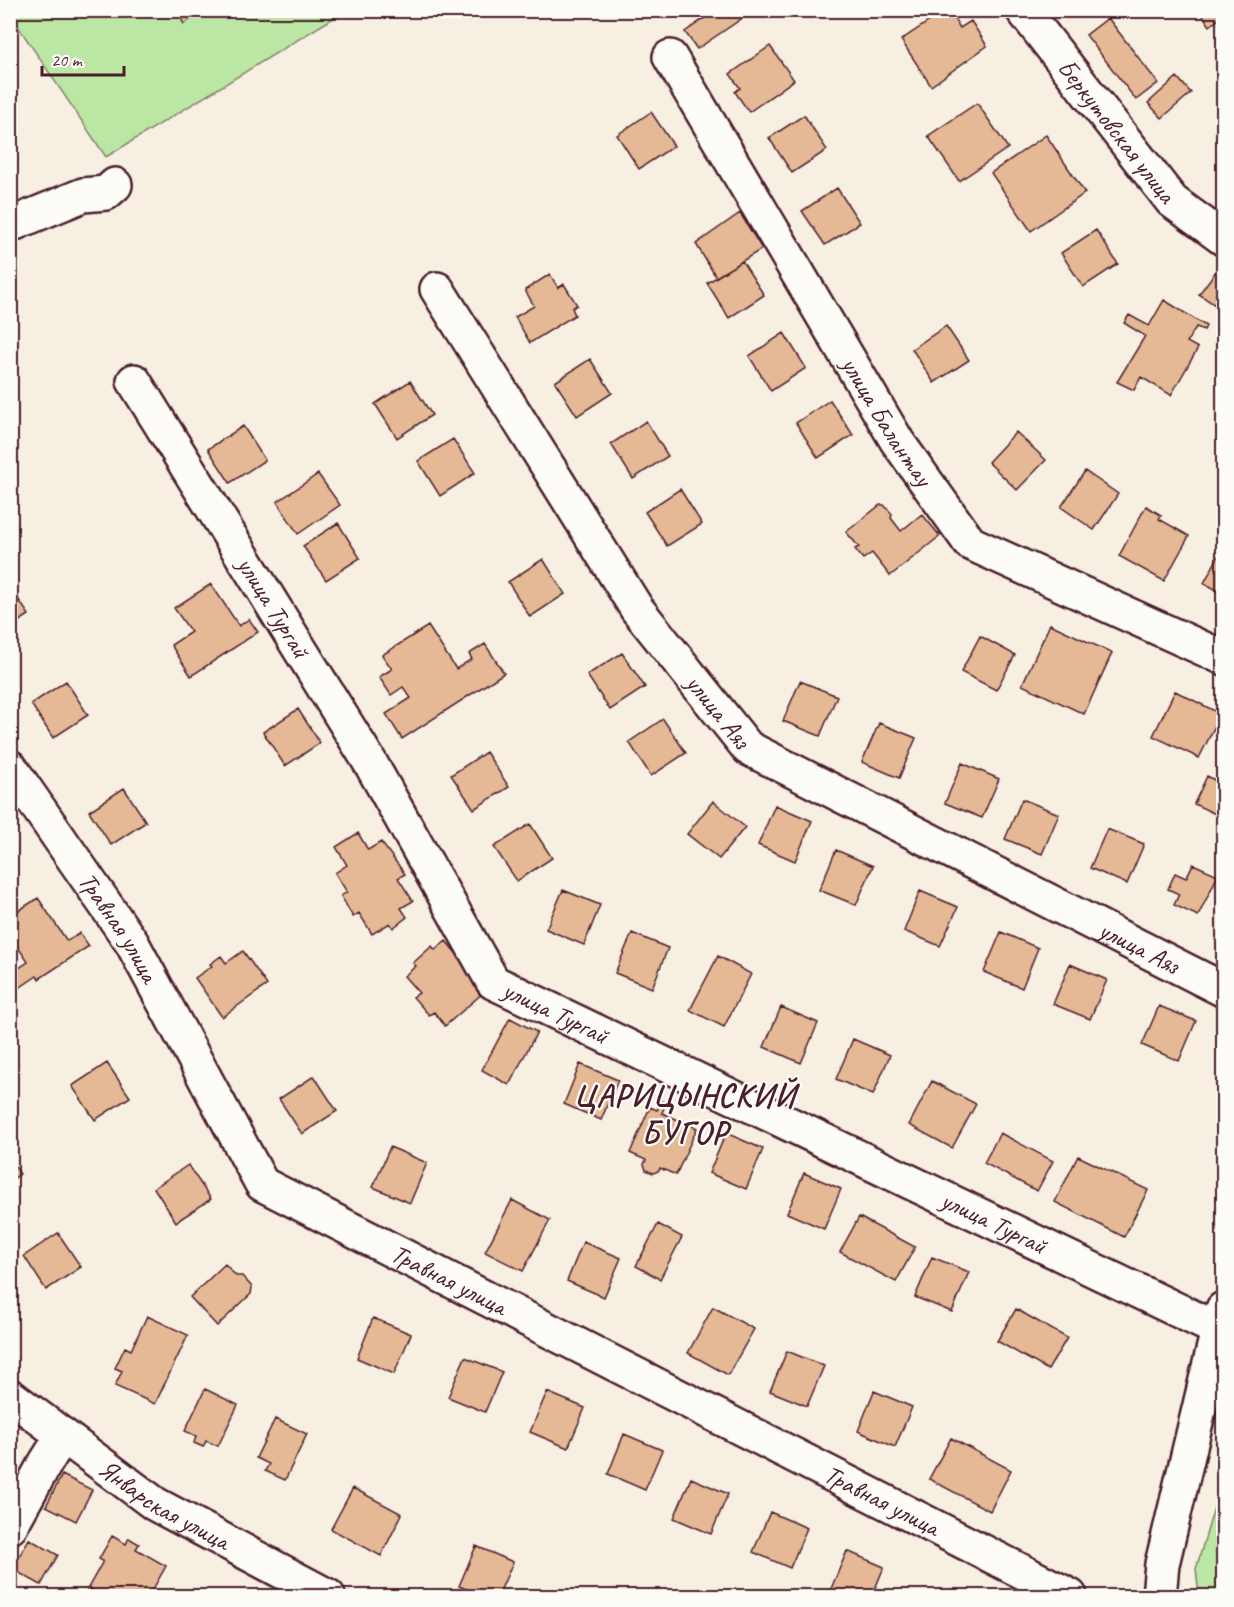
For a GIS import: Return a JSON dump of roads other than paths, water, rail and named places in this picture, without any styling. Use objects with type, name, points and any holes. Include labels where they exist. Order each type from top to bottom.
[{"type":"street","name":"Беркутовская улица","points":[[1023,10],[1172,201],[1224,239]]},
{"type":"street","name":"улица Балантау","points":[[670,57],[897,441],[970,543],[1224,658]]},
{"type":"street","points":[[10,225],[83,195],[105,192],[115,185]]},
{"type":"street","name":"улица Аяз","points":[[437,289],[637,609],[748,748],[1224,990]]},
{"type":"street","name":"улица Тургай","points":[[134,381],[371,764],[493,982],[1220,1318]]},
{"type":"street","name":"Травная улица","points":[[10,767],[132,943],[262,1184],[1070,1596]]},
{"type":"street","points":[[1159,1596],[1162,1564],[1220,1318]]},
{"type":"street","name":"Январская улица","points":[[10,1396],[155,1504],[328,1596]]},
{"type":"street","points":[[10,1527],[63,1435]]},
{"type":"district","name":"ЦАРИЦЫНСКИЙ БУГОР","points":[[685,1114]]}]
